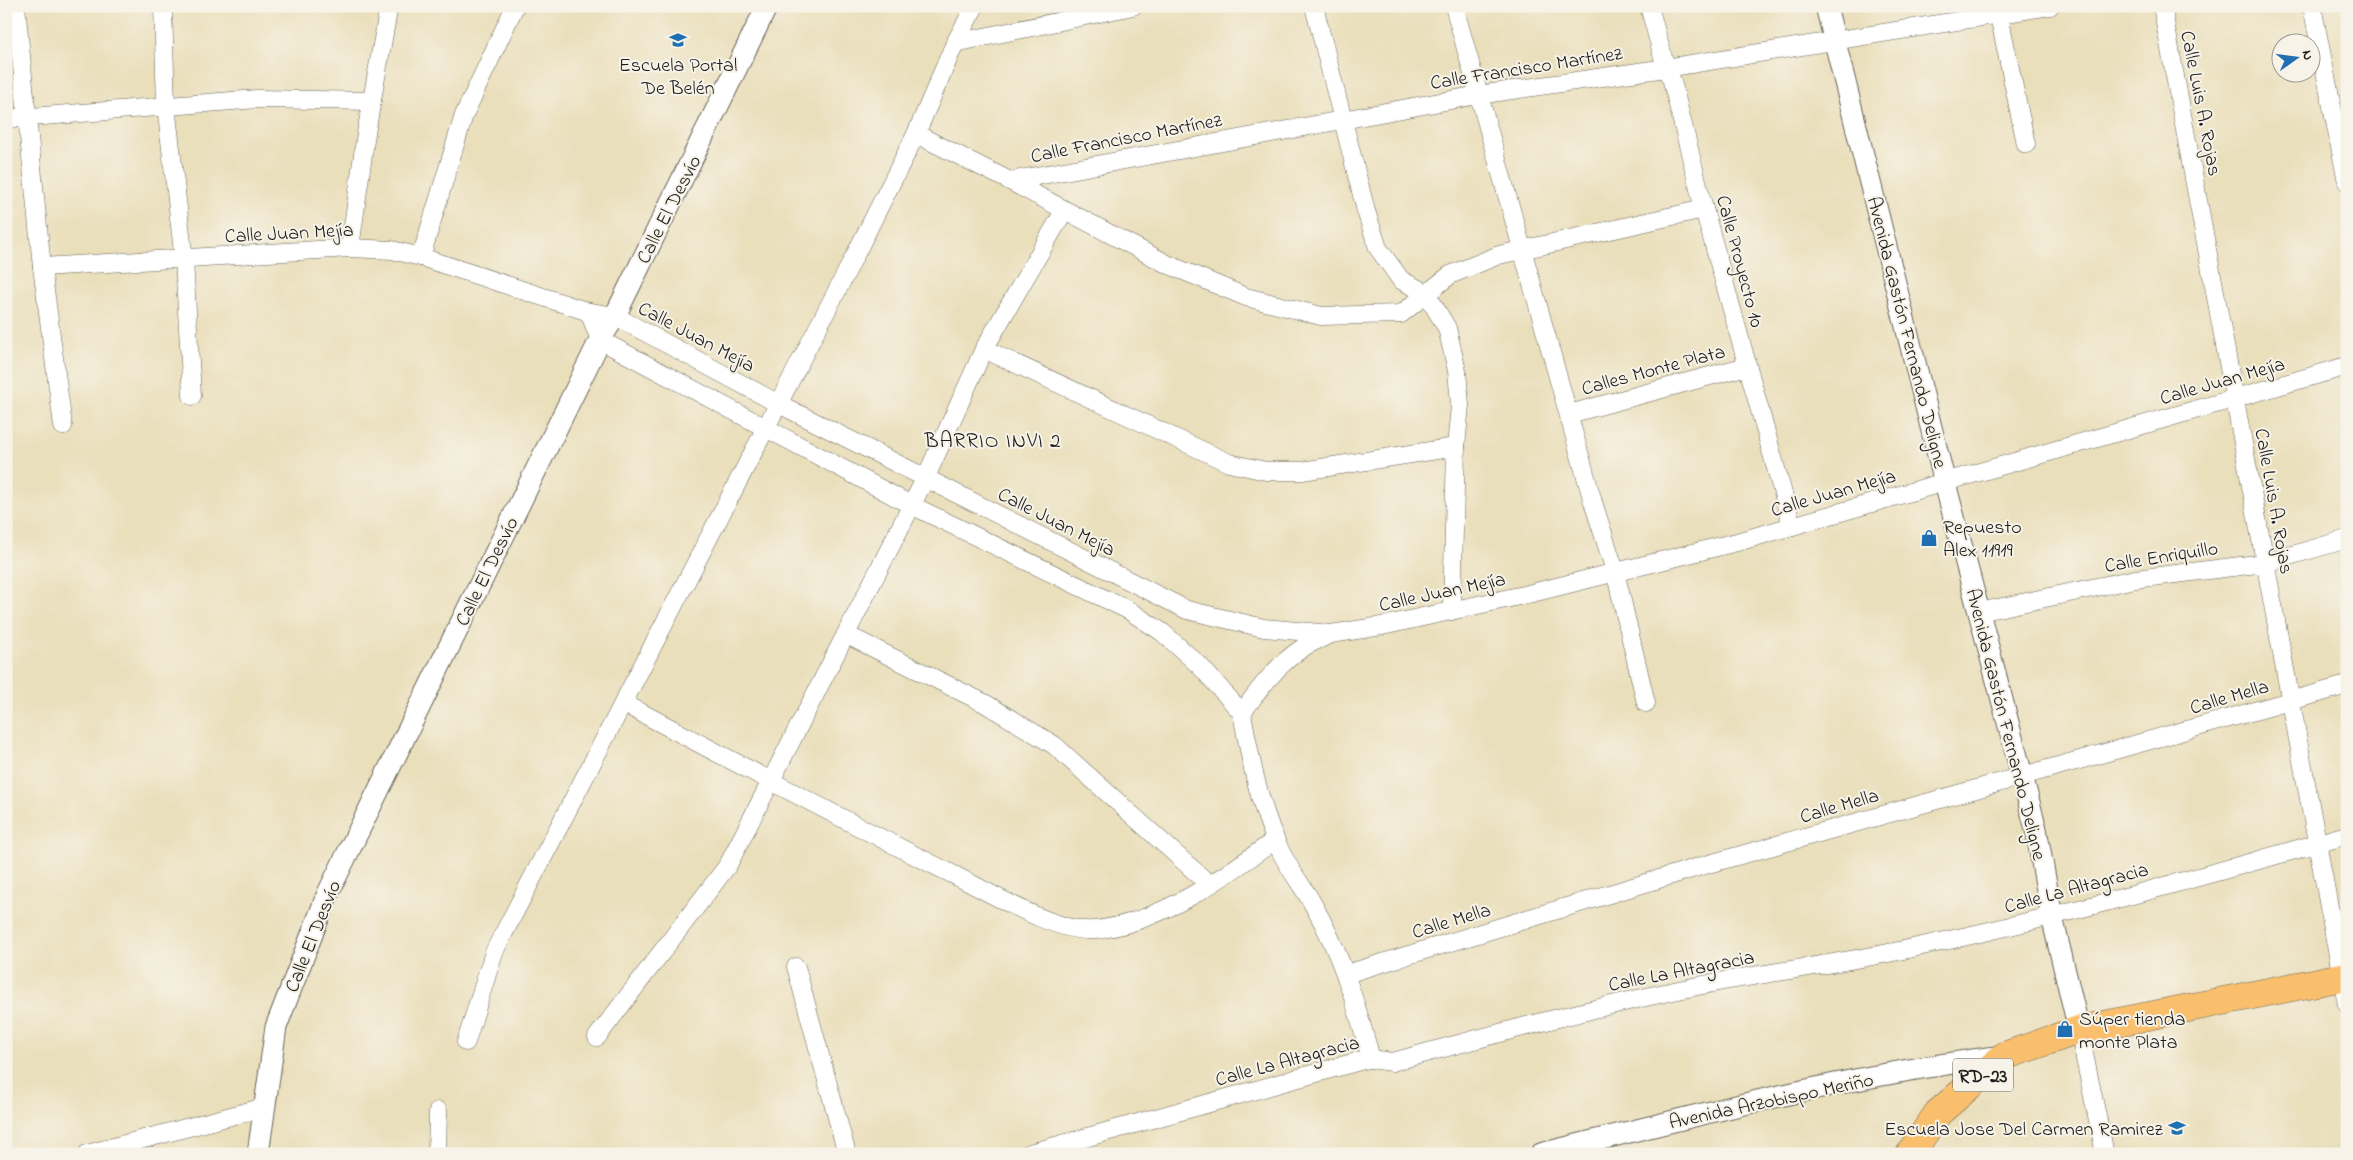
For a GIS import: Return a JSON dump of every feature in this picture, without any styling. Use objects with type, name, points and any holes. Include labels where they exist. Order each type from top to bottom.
[{"type":"main road","name":"RD-23","points":[[1910,1154],[1938,1113],[2004,1056],[2079,1030],[2345,977]]},
{"type":"street","points":[[16,6],[42,267],[63,426]]},
{"type":"street","points":[[163,6],[166,106],[184,260],[192,396]]},
{"type":"street","points":[[350,248],[372,100],[390,6]]},
{"type":"street","points":[[421,257],[464,115],[515,6]]},
{"type":"street","name":"Calle El Desvío","points":[[258,1154],[276,1027],[328,893],[600,340],[615,316],[767,6]]},
{"type":"street","points":[[466,1042],[494,952],[916,134],[955,43],[975,6]]},
{"type":"street","points":[[955,43],[1133,6]]},
{"type":"street","points":[[1314,6],[1366,211],[1378,248],[1401,280],[1426,293],[1447,328],[1458,371],[1460,405],[1456,447],[1452,611]]},
{"type":"street","points":[[1454,6],[1593,502],[1615,571],[1646,703]]},
{"type":"street","name":"Calle Proyecto 10","points":[[1649,6],[1666,68],[1672,81],[1704,209],[1792,526]]},
{"type":"street","name":"Avenida Gastón Fernando Deligne","points":[[1826,6],[1945,483],[2036,829],[2052,917],[2079,1030],[2105,1154]]},
{"type":"street","name":"Calle Francisco Martínez","points":[[1010,181],[1343,118],[1478,95],[1666,68],[1998,11],[2050,6]]},
{"type":"street","name":"Calle Luis A. Rojas","points":[[2162,6],[2265,563],[2345,977],[2347,1004]]},
{"type":"street","points":[[2312,6],[2347,182]]},
{"type":"street","points":[[1998,11],[2026,144]]},
{"type":"street","points":[[6,119],[257,99],[372,100]]},
{"type":"street","points":[[916,134],[1167,264],[1246,297],[1321,316],[1401,314],[1450,275],[1522,248],[1704,209]]},
{"type":"street","points":[[597,1037],[728,865],[926,477],[984,349],[1064,211]]},
{"type":"street","name":"Calle Juan Mejía","points":[[42,267],[184,260],[350,248],[392,250],[421,257],[588,312],[615,316],[777,403],[1187,610],[1264,628],[1331,634],[1382,626],[1452,611],[1792,526],[2347,366]]},
{"type":"street","points":[[588,312],[600,340],[764,429],[911,505],[1128,610],[1162,632],[1200,666],[1242,713],[1262,806],[1282,855],[1314,906],[1346,974],[1371,1059]]},
{"type":"street","points":[[984,349],[1229,462],[1266,471],[1302,472],[1456,447]]},
{"type":"street","name":"Calles Monte Plata","points":[[1569,414],[1747,366]]},
{"type":"street","name":"Calle Enriquillo","points":[[1979,612],[2135,579],[2265,563],[2347,539]]},
{"type":"street","points":[[1242,713],[1261,686],[1283,664],[1302,648],[1331,634]]},
{"type":"street","points":[[847,635],[986,704],[1054,744],[1209,884]]},
{"type":"street","name":"Calle Mella","points":[[1346,974],[1705,865],[2347,685]]},
{"type":"street","points":[[623,703],[843,820],[1022,908],[1064,926],[1093,930],[1121,925],[1157,913],[1227,874],[1275,840]]},
{"type":"street","name":"Calle La Altagracia","points":[[1027,1154],[1371,1059],[1392,1062],[1548,1019],[1714,983],[1810,968],[1897,951],[2052,917],[2347,835]]},
{"type":"street","points":[[796,967],[847,1154]]},
{"type":"street","name":"Avenida Arzobispo Meriño","points":[[1541,1154],[1743,1104],[1947,1063],[2004,1056]]},
{"type":"street","points":[[86,1154],[265,1107]]},
{"type":"street","points":[[437,1154],[438,1110]]},
{"type":"place","name":"Escuela Portal De Belén","points":[[678,40]]},
{"type":"place","name":"Repuesto Alex 11919","points":[[1929,538]]},
{"type":"place","name":"Súper tienda monte Plata","points":[[2065,1029]]},
{"type":"place","name":"Escuela Jose Del Carmen Ramirez","points":[[2177,1128]]},
{"type":"district","name":"BARRIO INVI 2","points":[[993,440]]}]
